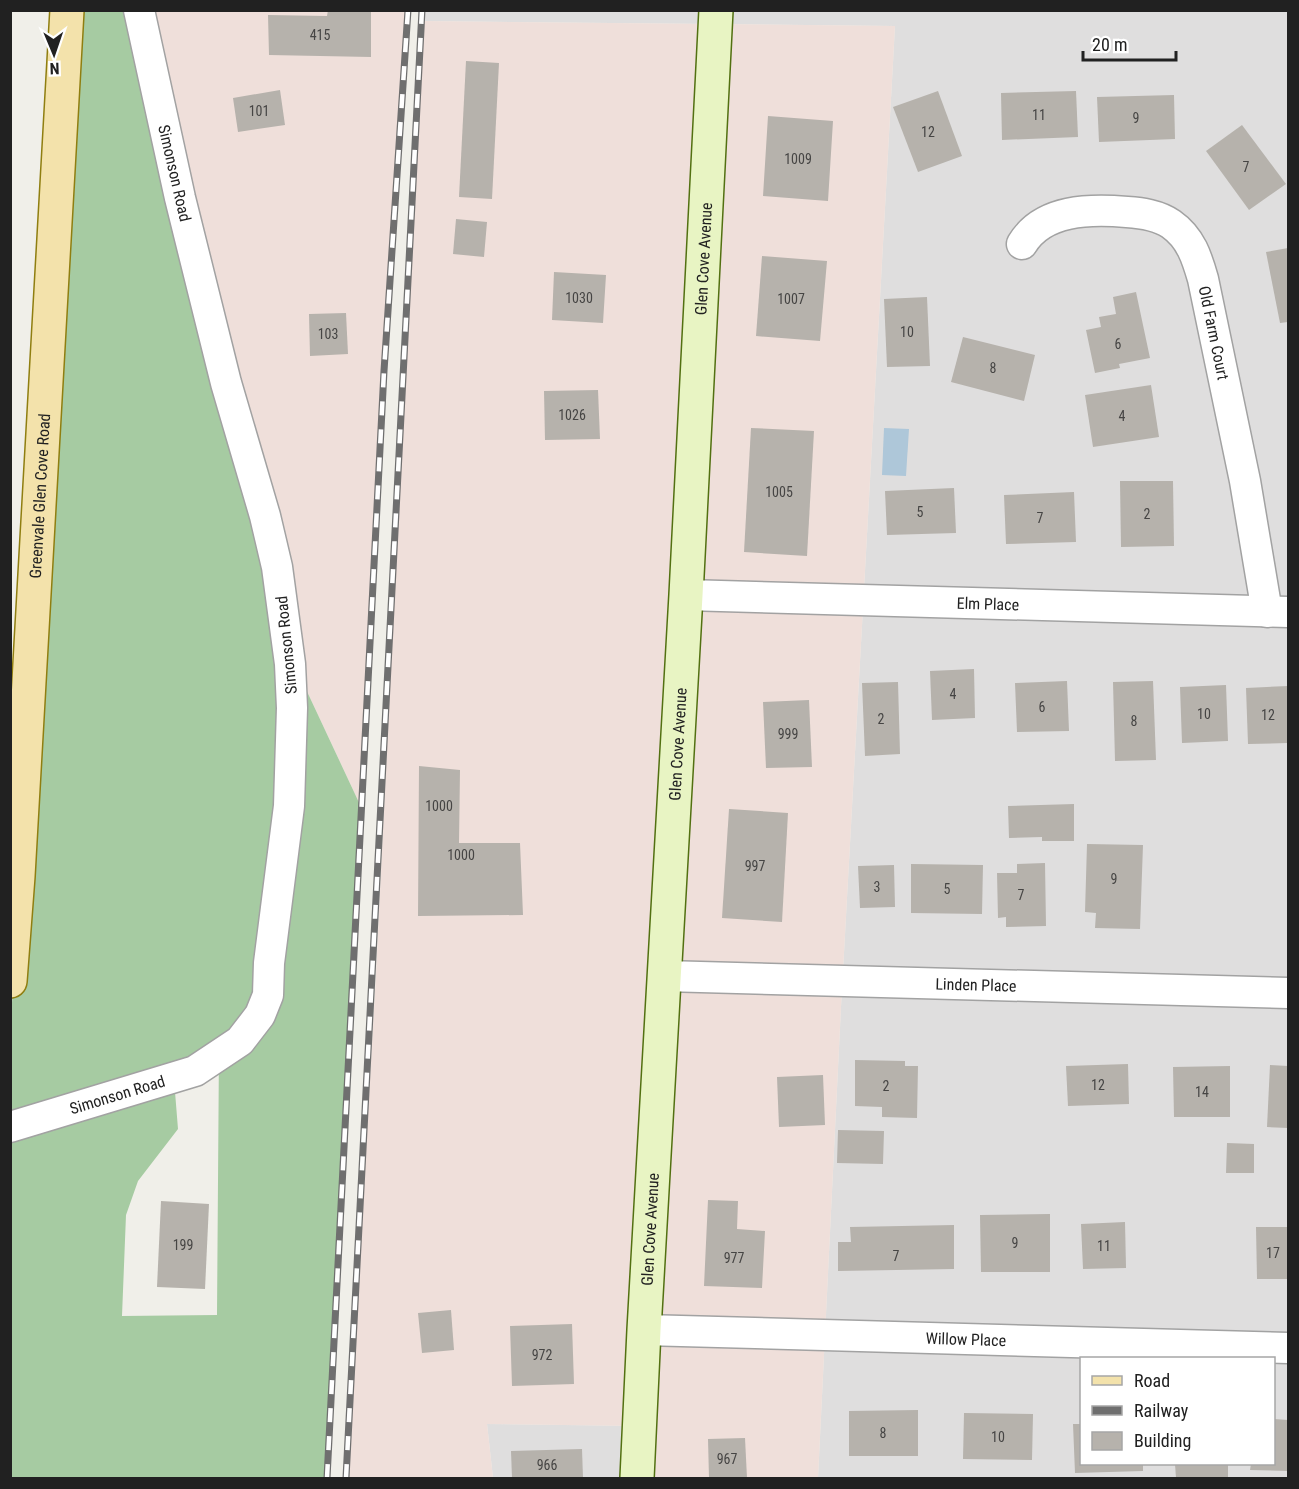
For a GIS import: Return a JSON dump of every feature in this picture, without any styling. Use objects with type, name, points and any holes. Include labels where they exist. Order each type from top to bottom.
[{"type":"main road","name":"Greenvale Glen Cove Road","points":[[10,981],[18,876],[67,10]]},
{"type":"main road","name":"Glen Cove Avenue","points":[[637,1479],[716,10]]},
{"type":"street","name":"Simonson Road","points":[[10,1126],[195,1071],[240,1041],[260,1015],[268,995],[269,963],[289,806],[292,708],[290,664],[277,567],[265,516],[226,383],[180,198],[139,10]]},
{"type":"street","name":"Old Farm Court","points":[[1022,244],[1032,231],[1057,217],[1105,210],[1157,217],[1171,224],[1191,246],[1197,257],[1203,279],[1245,481],[1278,612]]},
{"type":"street","name":"Elm Place","points":[[686,595],[1278,612]]},
{"type":"street","name":"Linden Place","points":[[664,976],[1288,993]]},
{"type":"street","name":"Willow Place","points":[[644,1330],[1288,1348]]},
{"type":"shaded area","points":[[422,10],[1288,11],[1288,1478],[818,1478],[841,1007],[895,26],[422,21]]},
{"type":"shaded area","points":[[139,11],[408,11],[384,371],[362,809],[289,653]]},
{"type":"shaded area","points":[[422,21],[895,26],[841,1007],[818,1478],[637,1478],[639,1426],[487,1424],[493,1478],[347,1478],[376,974]]},
{"type":"shaded area","points":[[487,1424],[640,1426],[637,1478],[493,1478]]},
{"type":"green space","points":[[67,11],[139,11],[289,653],[362,809],[327,1478],[11,1478],[11,1021]],"holes":[[[219,1047],[217,1315],[122,1316],[126,1215],[138,1181],[178,1129],[173,1067]]]},
{"type":"water","points":[[884,428],[909,429],[906,476],[882,475]]},
{"type":"building","points":[[328,10],[371,10],[371,57],[269,55],[268,15],[327,16]]},
{"type":"building","points":[[466,61],[499,63],[492,199],[459,197]]},
{"type":"building","points":[[280,90],[285,125],[238,132],[233,98]]},
{"type":"building","points":[[938,91],[962,156],[918,172],[893,107]]},
{"type":"building","points":[[1076,91],[1078,137],[1002,140],[1001,93]]},
{"type":"building","points":[[1174,95],[1175,139],[1099,142],[1097,97]]},
{"type":"building","points":[[768,116],[833,121],[828,201],[763,196]]},
{"type":"building","points":[[1242,125],[1286,184],[1249,210],[1206,151]]},
{"type":"building","points":[[456,219],[487,222],[484,257],[453,254]]},
{"type":"building","points":[[1288,248],[1288,322],[1280,323],[1266,252]]},
{"type":"building","points":[[762,256],[827,261],[820,341],[756,336]]},
{"type":"building","points":[[554,272],[606,275],[603,323],[552,320]]},
{"type":"building","points":[[1136,292],[1150,358],[1119,364],[1120,368],[1095,373],[1086,330],[1101,327],[1099,317],[1116,314],[1113,297]]},
{"type":"building","points":[[927,297],[930,366],[887,367],[884,299]]},
{"type":"building","points":[[346,313],[348,354],[310,356],[309,314]]},
{"type":"building","points":[[963,337],[1035,355],[1024,401],[951,382]]},
{"type":"building","points":[[1151,385],[1159,437],[1093,447],[1085,395]]},
{"type":"building","points":[[598,390],[600,439],[545,440],[544,391]]},
{"type":"building","points":[[751,428],[814,431],[807,556],[744,552]]},
{"type":"building","points":[[1120,481],[1173,481],[1174,546],[1121,547]]},
{"type":"building","points":[[954,488],[956,533],[887,535],[885,491]]},
{"type":"building","points":[[1074,492],[1076,542],[1006,544],[1004,495]]},
{"type":"building","points":[[974,669],[975,718],[932,720],[930,671]]},
{"type":"building","points":[[1067,681],[1069,731],[1017,732],[1015,683]]},
{"type":"building","points":[[1153,681],[1156,760],[1115,761],[1113,682]]},
{"type":"building","points":[[898,682],[900,754],[865,756],[862,683]]},
{"type":"building","points":[[1226,685],[1228,741],[1182,743],[1180,687]]},
{"type":"building","points":[[1288,686],[1288,743],[1248,744],[1246,688]]},
{"type":"building","points":[[809,700],[812,767],[766,768],[763,702]]},
{"type":"building","points":[[419,766],[460,770],[459,843],[520,843],[523,915],[418,916]]},
{"type":"building","points":[[1074,804],[1074,841],[1042,841],[1042,837],[1009,838],[1008,806]]},
{"type":"building","points":[[729,809],[788,813],[782,922],[722,918]]},
{"type":"building","points":[[1087,844],[1143,845],[1140,929],[1095,928],[1096,913],[1085,912]]},
{"type":"building","points":[[1045,863],[1046,926],[1006,927],[1006,917],[998,918],[997,873],[1017,873],[1017,864]]},
{"type":"building","points":[[911,864],[983,865],[982,914],[911,913]]},
{"type":"building","points":[[894,865],[895,907],[860,908],[858,866]]},
{"type":"building","points":[[855,1060],[905,1061],[905,1066],[918,1066],[917,1118],[882,1117],[882,1107],[855,1106]]},
{"type":"building","points":[[1128,1064],[1129,1104],[1068,1106],[1066,1066]]},
{"type":"building","points":[[1270,1065],[1288,1066],[1288,1128],[1267,1127]]},
{"type":"building","points":[[1230,1066],[1230,1117],[1174,1117],[1173,1067]]},
{"type":"building","points":[[823,1075],[825,1125],[779,1127],[777,1077]]},
{"type":"building","points":[[838,1130],[884,1131],[883,1164],[837,1163]]},
{"type":"building","points":[[1227,1143],[1254,1144],[1254,1173],[1226,1173]]},
{"type":"building","points":[[708,1200],[738,1201],[737,1229],[765,1231],[762,1288],[704,1286]]},
{"type":"building","points":[[161,1201],[209,1204],[205,1289],[157,1287]]},
{"type":"building","points":[[1050,1214],[1050,1272],[981,1272],[980,1215]]},
{"type":"building","points":[[1125,1222],[1126,1268],[1083,1269],[1081,1224]]},
{"type":"building","points":[[954,1225],[954,1269],[838,1271],[838,1242],[851,1242],[850,1227]]},
{"type":"building","points":[[1256,1227],[1288,1227],[1288,1279],[1257,1279]]},
{"type":"building","points":[[451,1310],[454,1350],[422,1353],[418,1313]]},
{"type":"building","points":[[572,1324],[574,1384],[512,1386],[510,1326]]},
{"type":"building","points":[[918,1410],[918,1456],[849,1456],[849,1411]]},
{"type":"building","points":[[964,1413],[1033,1414],[1032,1460],[963,1459]]},
{"type":"building","points":[[1275,1419],[1288,1420],[1288,1471],[1250,1470],[1251,1465],[1275,1465]]},
{"type":"building","points":[[1073,1424],[1080,1424],[1080,1465],[1143,1465],[1143,1471],[1075,1473]]},
{"type":"building","points":[[745,1438],[747,1478],[709,1478],[708,1439]]},
{"type":"building","points":[[582,1449],[583,1478],[512,1478],[511,1451]]},
{"type":"building","points":[[1175,1465],[1228,1465],[1228,1478],[1176,1478]]},
{"type":"railway","points":[[327,1478],[384,371],[408,10]]},
{"type":"railway","points":[[346,1478],[422,10]]}]
